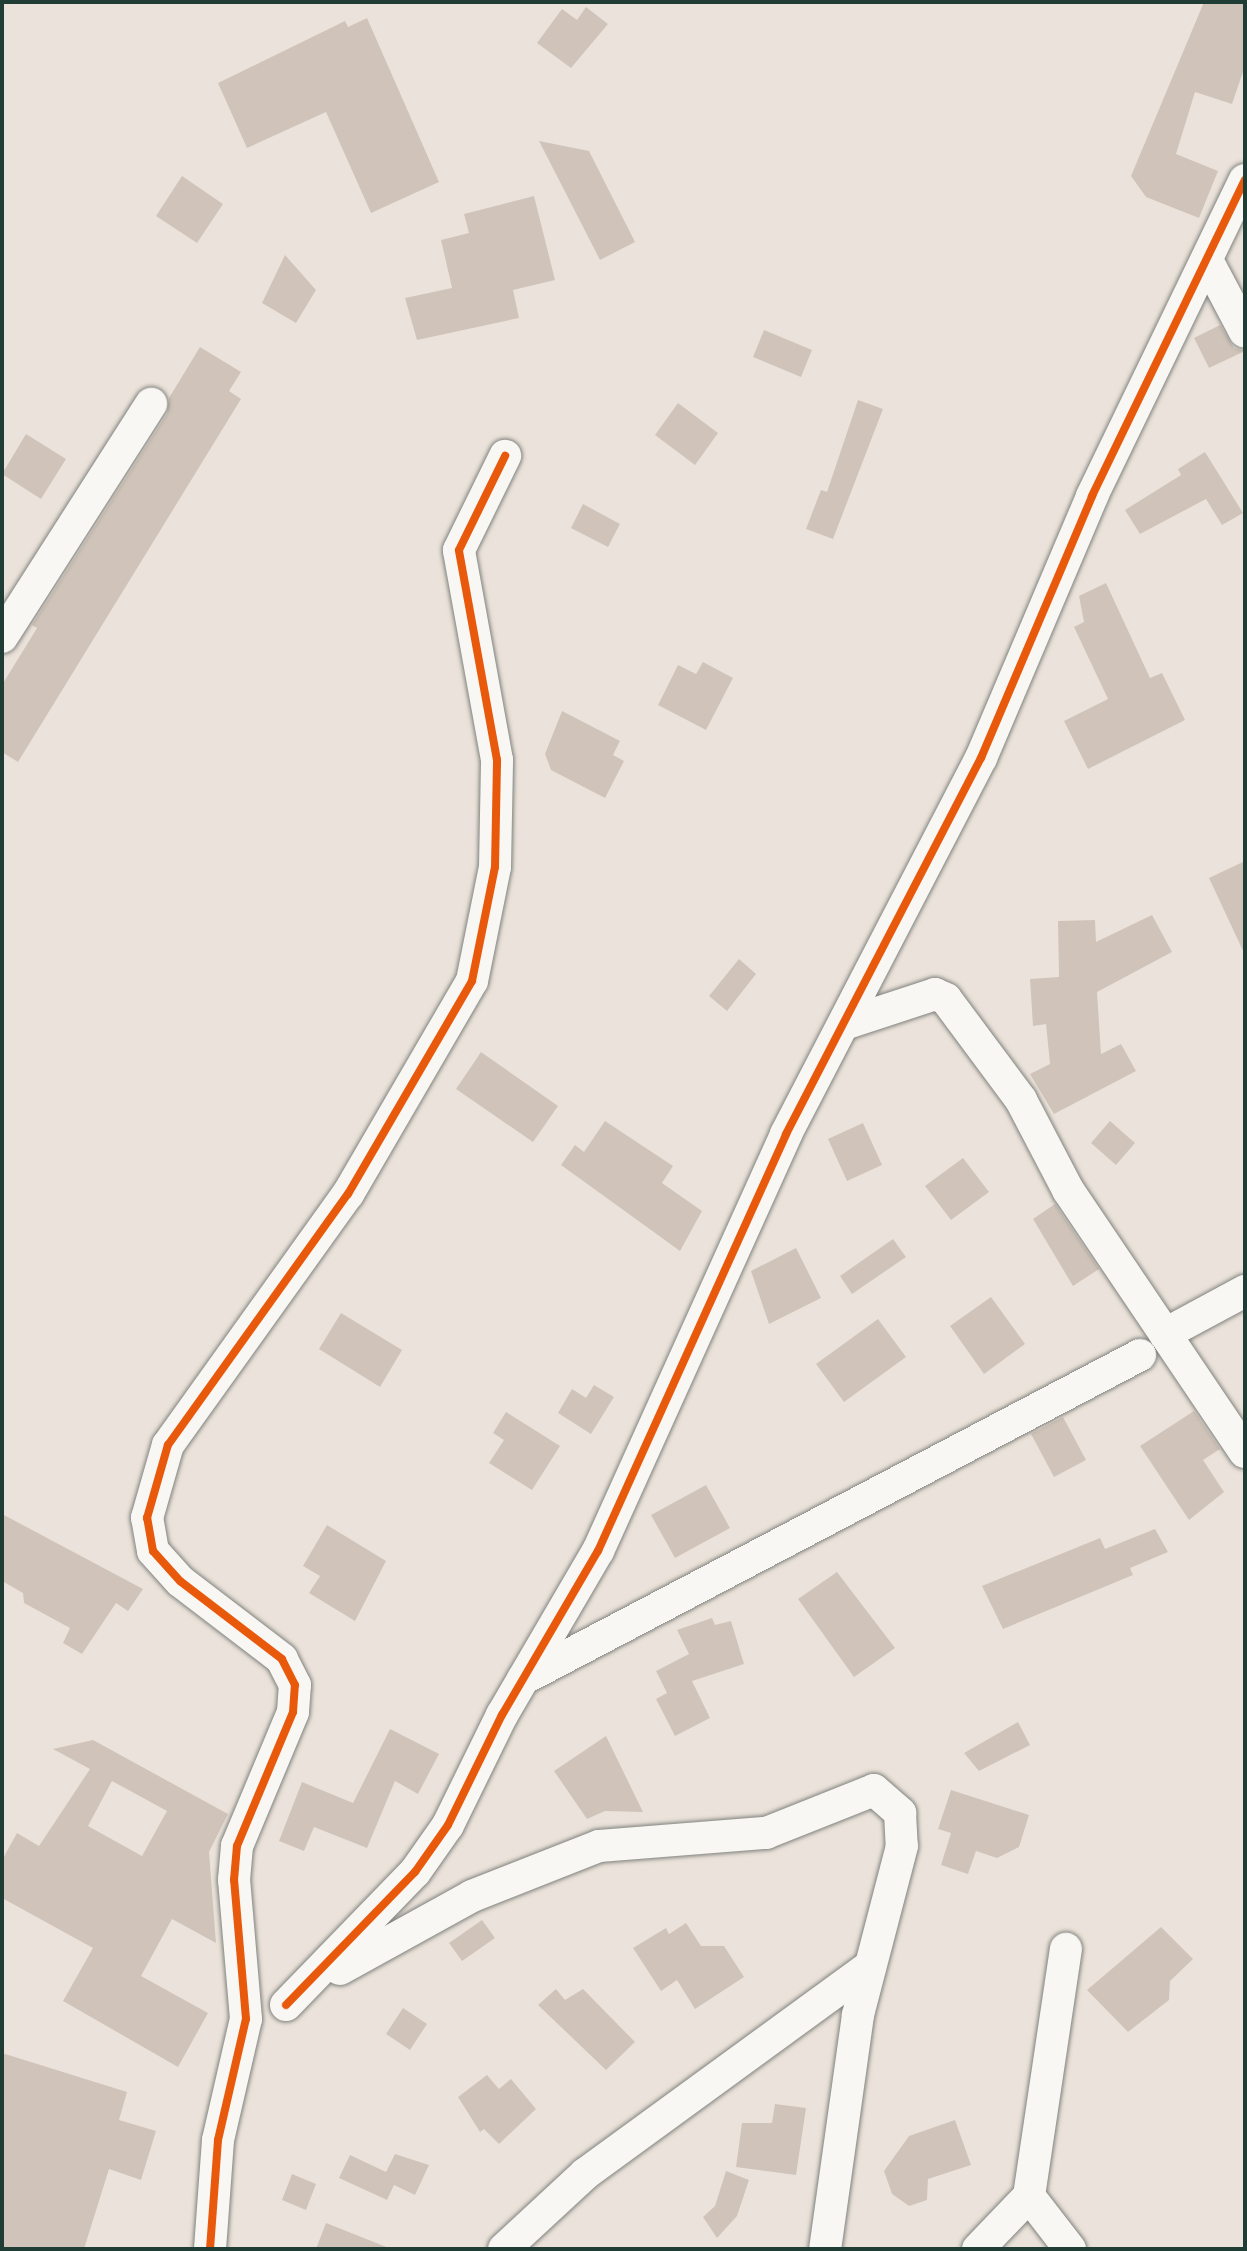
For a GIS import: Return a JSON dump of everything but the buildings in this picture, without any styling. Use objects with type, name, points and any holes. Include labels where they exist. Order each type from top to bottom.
[{"type":"street","points":[[286,2005],[415,1872],[448,1825],[523,1679],[598,1551],[786,1134],[847,1023],[920,865],[981,758],[1092,496],[1245,180]]},
{"type":"street","points":[[1207,260],[1245,332]]},
{"type":"street","points":[[2,637],[151,404]]},
{"type":"street","points":[[210,2249],[218,2140],[242,2036],[237,1846],[293,1712],[295,1685],[282,1659],[180,1581],[153,1551],[147,1518],[168,1445],[348,1194],[472,981],[495,867],[497,760],[459,550],[505,456]]},
{"type":"street","points":[[847,1023],[935,994],[946,999],[1021,1100],[1068,1190],[1245,1452]]},
{"type":"street","points":[[1165,1334],[1245,1291]]},
{"type":"street","points":[[523,1679],[1140,1355]]},
{"type":"street","points":[[242,2036],[406,1929],[599,1846],[766,1833],[874,1790],[900,1813],[902,1846],[868,1968],[825,2249]]},
{"type":"street","points":[[978,2249],[1029,2196],[1066,1949]]},
{"type":"street","points":[[504,2249],[585,2174],[868,1968]]},
{"type":"street","points":[[1029,2196],[1070,2249]]},
{"type":"cycle path","points":[[286,2005],[415,1872],[448,1825],[502,1715],[598,1551],[786,1134],[981,758],[1092,496],[1245,180]]},
{"type":"cycle path","points":[[210,2249],[218,2140],[246,2019],[234,1880],[237,1846],[293,1712],[295,1685],[282,1659],[180,1581],[153,1551],[147,1518],[168,1445],[348,1194],[472,981],[495,867],[497,760],[459,550],[505,456]]}]
